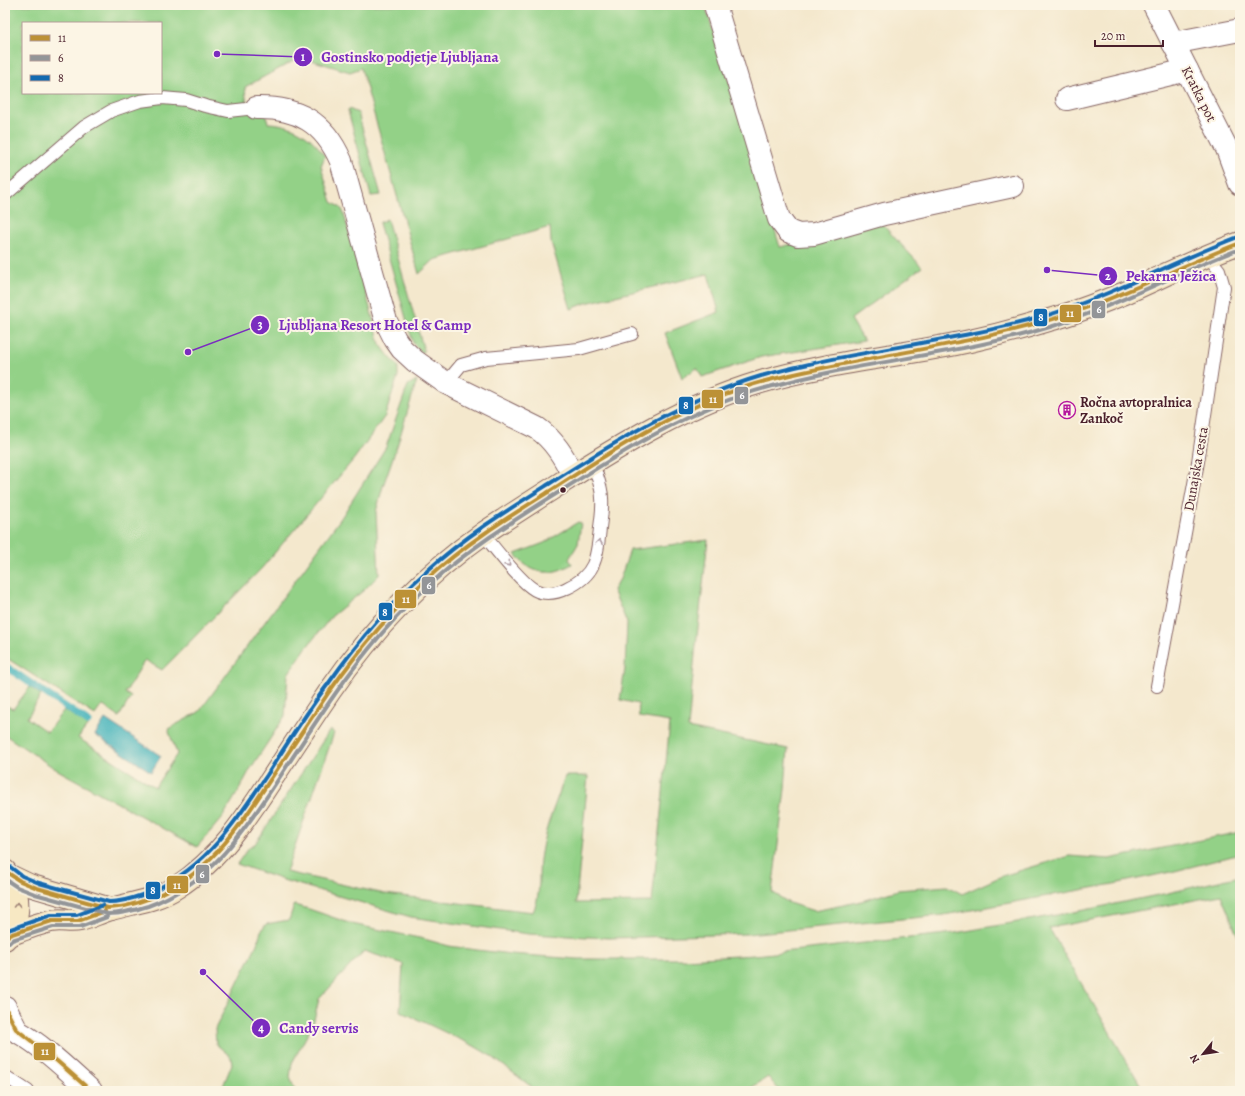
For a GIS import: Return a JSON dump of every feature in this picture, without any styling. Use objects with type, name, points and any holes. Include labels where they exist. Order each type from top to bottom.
[{"type":"main road","points":[[7,937],[52,921],[78,921],[111,909],[165,894],[192,876],[226,844],[258,800],[333,687],[364,645],[379,626],[416,588],[457,553],[483,534],[573,475],[647,431],[676,415],[705,402],[739,389],[763,382],[819,369],[970,341],[1048,321],[1122,294],[1240,243]]},
{"type":"main road","points":[[7,873],[29,885],[111,909]]},
{"type":"main road","points":[[7,873],[16,889],[18,905],[15,921],[7,937]]},
{"type":"street","points":[[715,5],[779,219],[788,231],[798,235],[814,234],[884,214],[1013,186]]},
{"type":"street","name":"Kratka pot","points":[[1154,5],[1227,149],[1240,184]]},
{"type":"street","points":[[1173,43],[1240,30]]},
{"type":"street","points":[[1067,99],[1186,70]]},
{"type":"street","points":[[256,108],[285,110],[298,114],[316,125],[332,142],[341,161],[383,312],[391,332],[402,349],[415,361],[446,383],[542,432],[552,440],[565,459],[573,475]]},
{"type":"street","points":[[5,1006],[10,1028],[41,1048],[85,1089]]},
{"type":"lane","points":[[5,195],[84,127],[111,111],[140,101],[162,98],[186,100],[228,111],[256,108]]},
{"type":"lane","name":"Dunajska cesta","points":[[1157,686],[1198,462],[1224,287],[1219,270],[1208,256]]},
{"type":"lane","points":[[446,383],[461,365],[486,358],[579,348],[632,334]]},
{"type":"lane","points":[[483,534],[522,579],[535,590],[550,593],[563,590],[576,584],[588,574],[598,549],[602,496],[593,463]]},
{"type":"lane","points":[[5,1076],[28,1091]]},
{"type":"green space","points":[[5,5],[705,5],[780,247],[881,223],[922,267],[851,319],[864,341],[761,357],[702,377],[697,368],[682,378],[665,333],[719,312],[708,274],[586,303],[571,309],[551,242],[550,227],[434,260],[419,274],[361,68],[350,72],[301,57],[245,87],[247,109],[265,108],[268,123],[293,128],[301,132],[314,142],[325,156],[321,166],[332,202],[343,211],[380,344],[398,366],[398,376],[385,416],[354,459],[261,569],[162,670],[145,660],[125,693],[131,697],[119,717],[102,705],[95,715],[5,657]]},
{"type":"green space","points":[[349,109],[358,113],[381,195],[371,196],[348,111]]},
{"type":"green space","points":[[387,219],[424,351],[422,353],[413,343],[379,223]]},
{"type":"green space","points":[[417,380],[376,512],[379,575],[364,590],[332,616],[306,648],[288,674],[285,716],[251,768],[222,818],[197,847],[54,768],[5,735],[5,705],[13,709],[30,687],[41,695],[27,718],[47,732],[64,710],[88,725],[78,738],[155,787],[177,754],[168,729],[199,712],[341,518],[386,447],[408,385]]},
{"type":"green space","points":[[578,522],[581,523],[578,544],[569,559],[572,564],[556,571],[541,572],[528,566],[515,554],[544,543]]},
{"type":"green space","points":[[708,540],[688,728],[788,749],[785,789],[772,892],[789,903],[814,911],[858,902],[898,890],[947,886],[962,894],[1002,876],[1069,856],[1109,859],[1240,832],[1240,854],[1175,871],[1119,883],[944,915],[747,934],[609,938],[528,934],[411,917],[283,880],[237,864],[249,847],[255,844],[330,730],[334,733],[286,872],[385,894],[533,912],[536,905],[543,843],[565,776],[588,776],[576,903],[652,902],[670,722],[639,717],[638,704],[620,700],[625,669],[627,623],[613,590],[620,579],[630,550]]},
{"type":"green space","points":[[1240,876],[1240,941],[1221,895],[1049,928],[1144,1091],[780,1091],[768,1077],[746,1091],[537,1091],[491,1056],[474,1046],[400,1011],[403,964],[364,951],[319,999],[313,1024],[292,1063],[290,1077],[295,1091],[221,1091],[232,1064],[231,1057],[216,1044],[215,1029],[257,944],[261,931],[266,924],[289,920],[294,905],[352,924],[424,939],[449,946],[477,950],[577,959],[684,959],[755,955],[955,933],[1085,910]]},
{"type":"water","points":[[105,719],[161,756],[151,772],[95,735]]},
{"type":"waterway","points":[[5,666],[88,722]]},
{"type":"transit line","name":"8","points":[[9,866],[22,876],[39,883],[109,902],[126,900],[142,895],[163,886],[182,874],[199,861],[214,846],[242,812],[304,717],[339,669],[374,624],[413,584],[441,559],[486,525],[600,452],[651,422],[733,385],[761,376],[831,359],[972,334],[1042,317],[1092,300],[1238,237]]},
{"type":"transit line","name":"11","points":[[5,871],[20,881],[37,888],[108,908],[143,901],[169,890],[187,878],[204,865],[234,832],[340,677],[375,632],[414,591],[457,554],[502,521],[655,426],[711,400],[739,389],[769,380],[837,365],[975,339],[1043,322],[1118,295],[1240,243]]},
{"type":"transit line","name":"6","points":[[5,879],[17,887],[35,894],[108,914],[123,913],[148,906],[169,897],[188,885],[221,857],[249,823],[345,679],[378,637],[415,598],[458,560],[522,515],[658,432],[712,407],[769,387],[839,371],[980,345],[1050,327],[1098,310],[1192,268],[1240,249]]},
{"type":"transit line","name":"8","points":[[5,931],[51,915],[77,915],[103,905]]},
{"type":"transit line","name":"11","points":[[5,939],[9,935],[52,921],[78,921],[105,911]]},
{"type":"transit line","name":"6","points":[[9,943],[12,940],[53,927],[80,927],[107,917]]},
{"type":"transit line","name":"11","points":[[5,1007],[16,1029],[57,1061],[91,1091]]},
{"type":"place","name":"Gostinsko podjetje Ljubljana","points":[[217,54]]},
{"type":"place","name":"Pekarna Ježica","points":[[1047,270]]},
{"type":"place","name":"Ljubljana Resort Hotel & Camp","points":[[188,352]]},
{"type":"place","name":"Ročna avtopralnica Zankoč","points":[[1067,410]]},
{"type":"place","name":"Candy servis","points":[[203,972]]}]
